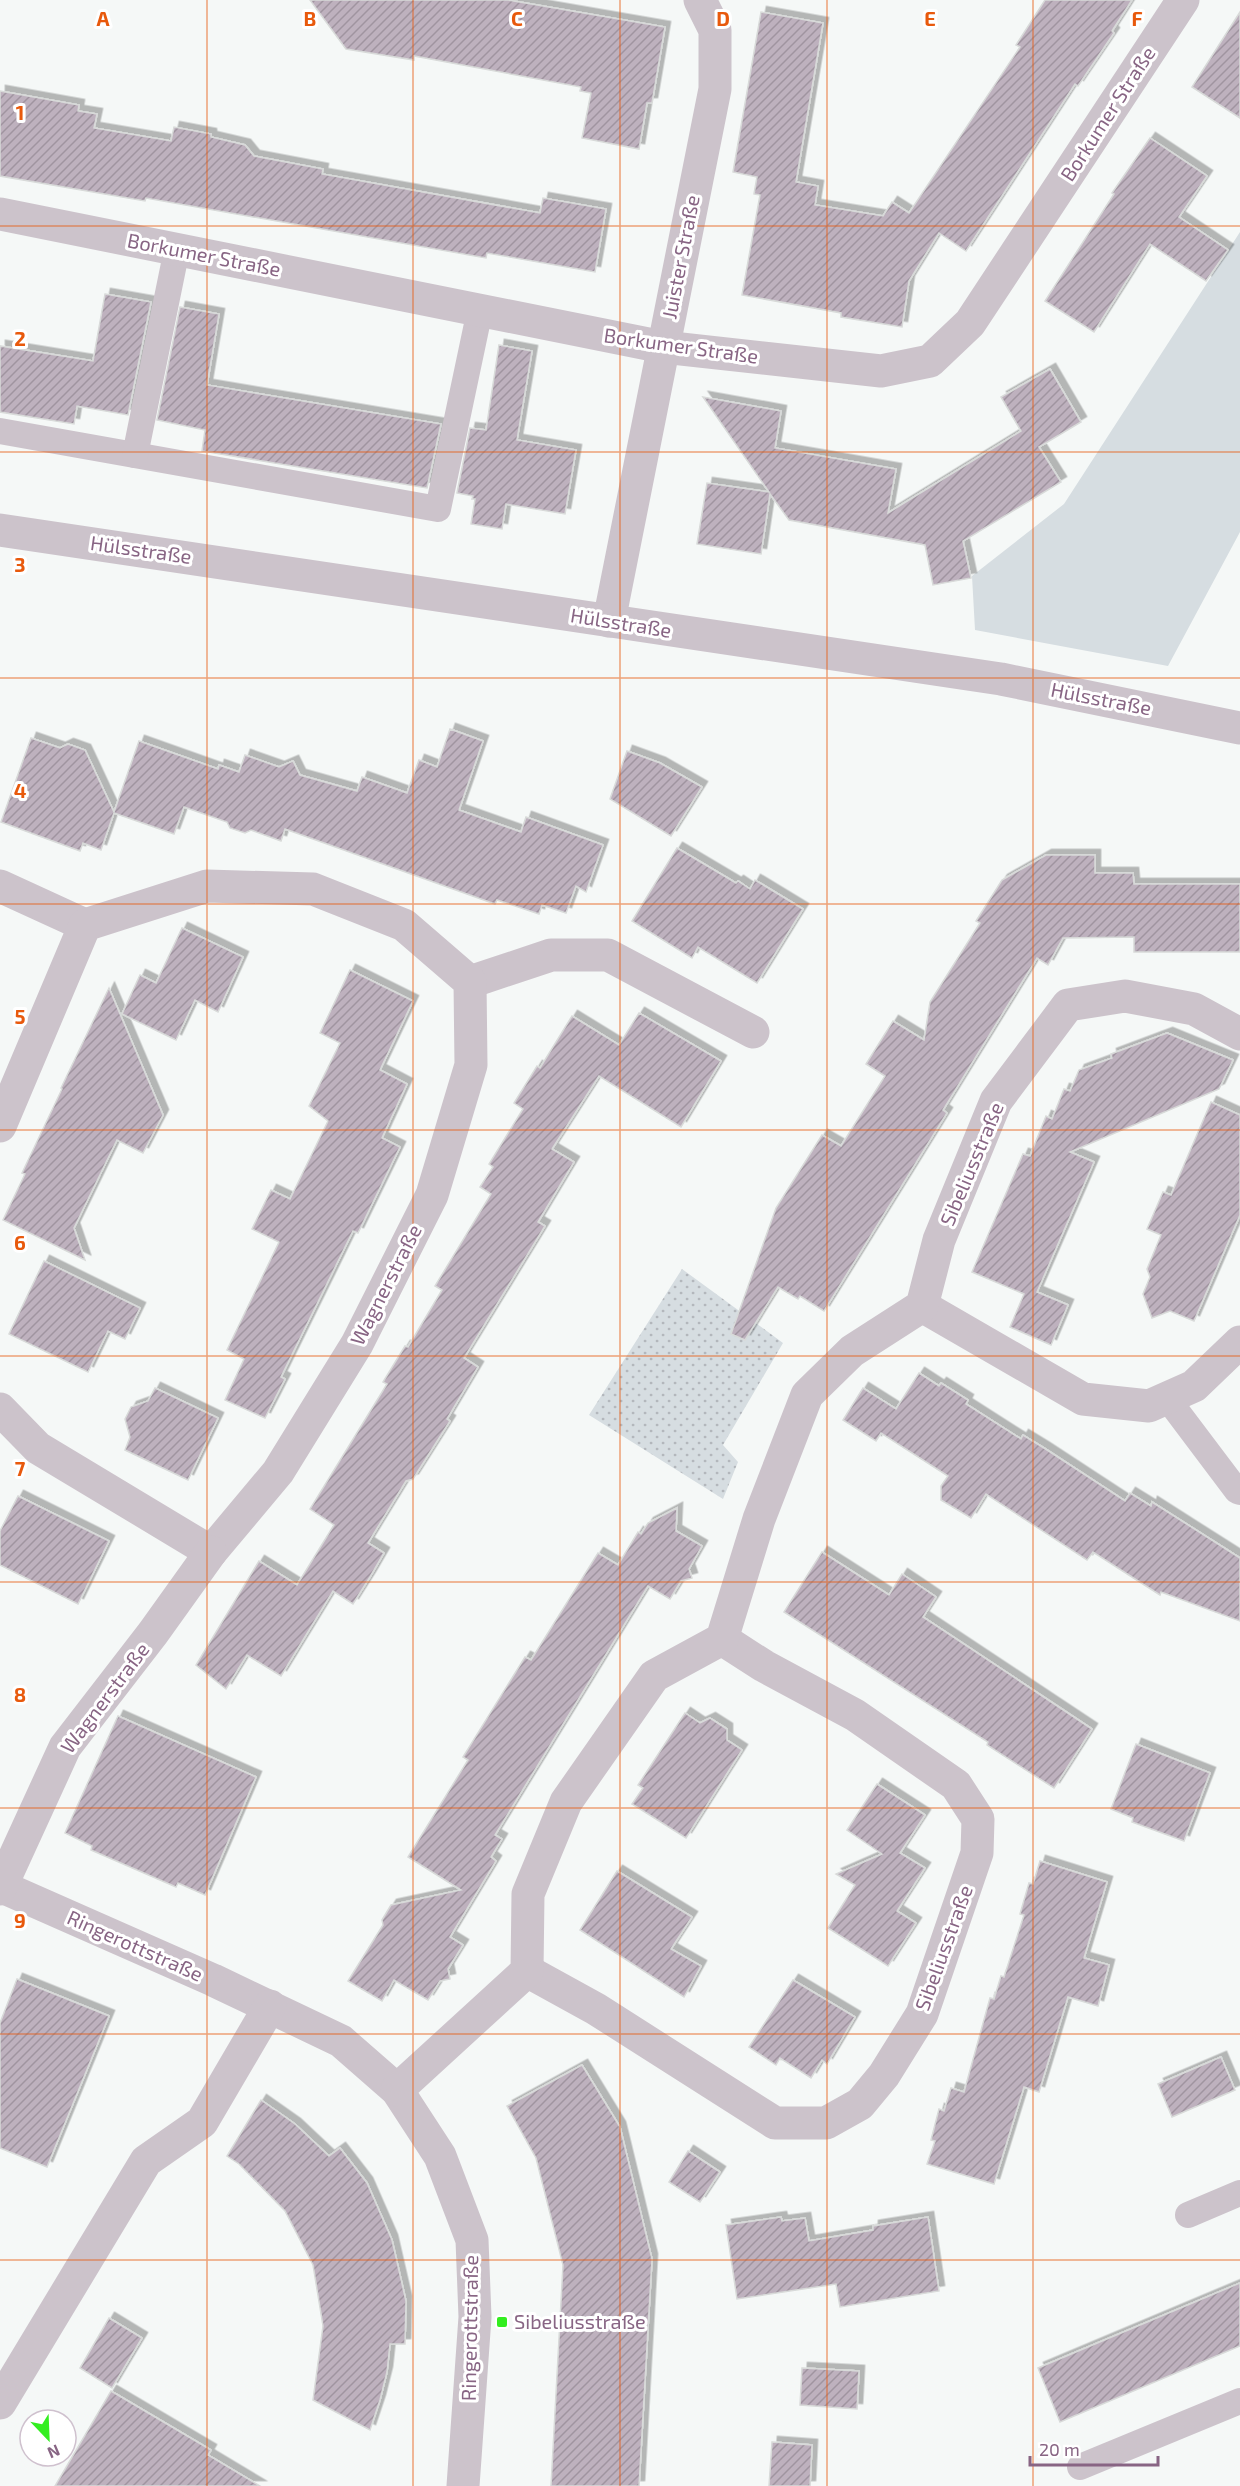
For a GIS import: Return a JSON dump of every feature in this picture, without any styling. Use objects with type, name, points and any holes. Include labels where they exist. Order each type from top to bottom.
[{"type":"street","name":"Juister Straße","points":[[609,621],[715,89],[716,30],[700,0]]},
{"type":"street","name":"Borkumer Straße","points":[[0,214],[663,346],[881,372],[930,361],[970,324],[1183,0]]},
{"type":"street","name":"Hülsstraße","points":[[0,530],[1001,679],[1240,728]]},
{"type":"street","points":[[0,886],[85,924],[207,886],[313,889],[404,925],[470,982],[552,955],[608,955],[753,1032]]},
{"type":"street","points":[[0,1126],[85,924]]},
{"type":"street","name":"Wagnerstraße","points":[[0,1887],[65,1747],[153,1633],[211,1552],[278,1472],[357,1344],[432,1195],[471,1065],[470,982]]},
{"type":"street","name":"Sibeliusstraße","points":[[922,1306],[939,1240],[996,1101],[1068,1005],[1125,996],[1194,1009],[1240,1034]]},
{"type":"street","points":[[397,2090],[527,1971],[528,1894],[566,1802],[654,1676],[722,1639],[759,1519],[807,1395],[852,1351],[922,1306],[1083,1399],[1149,1406],[1194,1386],[1240,1342]]},
{"type":"street","points":[[0,1409],[38,1448],[211,1552]]},
{"type":"street","name":"Sibeliusstraße","points":[[527,1971],[596,2008],[775,2123],[826,2123],[860,2104],[884,2075],[922,2014],[977,1853],[978,1818],[956,1785],[855,1716],[764,1666],[722,1639]]},
{"type":"street","name":"Ringerottstraße","points":[[0,1887],[270,2006],[341,2041],[397,2090],[441,2156],[472,2240],[475,2317],[464,2486]]},
{"type":"street","points":[[0,2403],[146,2161],[202,2122],[270,2006]]},
{"type":"lane","points":[[135,455],[177,249]]},
{"type":"lane","points":[[0,431],[438,509],[480,310]]},
{"type":"lane","points":[[1167,1398],[1236,1491],[1240,1492]]},
{"type":"lane","points":[[1188,2215],[1240,2193]]},
{"type":"lane","points":[[1080,2467],[1240,2401]]},
{"type":"shaded area","points":[[1240,232],[1240,532],[1168,666],[975,630],[972,576],[1064,504]]},
{"type":"shaded area","points":[[682,1269],[783,1343],[723,1445],[738,1462],[723,1499],[589,1415]]},
{"type":"building","points":[[310,0],[508,0],[665,27],[652,103],[647,103],[639,149],[582,138],[591,93],[580,91],[581,87],[414,56],[414,60],[346,49]]},
{"type":"building","points":[[1045,0],[1132,0],[1112,31],[1114,33],[1078,86],[1075,84],[966,251],[939,233],[909,281],[902,327],[841,317],[841,313],[742,295],[760,195],[754,194],[757,177],[733,172],[761,12],[823,23],[796,182],[818,186],[815,205],[883,216],[892,202],[909,213],[1020,47],[1016,45]]},
{"type":"building","points":[[1240,12],[1240,118],[1192,87]]},
{"type":"building","points":[[0,91],[79,105],[78,111],[97,114],[94,128],[171,141],[174,127],[211,134],[211,137],[245,145],[254,156],[323,169],[322,174],[540,213],[543,198],[606,209],[595,272],[487,253],[486,258],[146,198],[145,201],[0,176]]},
{"type":"building","points":[[1150,138],[1207,176],[1179,217],[1228,250],[1206,281],[1150,244],[1094,332],[1045,301],[1114,194],[1112,193]]},
{"type":"building","points":[[105,294],[151,302],[128,415],[77,406],[74,424],[0,412],[0,346],[93,361]]},
{"type":"building","points":[[180,307],[219,314],[207,385],[441,424],[427,488],[202,451],[205,430],[157,420]]},
{"type":"building","points":[[499,345],[532,351],[517,440],[576,450],[565,514],[506,504],[502,529],[471,524],[475,499],[472,499],[473,496],[457,493],[470,428],[486,430]]},
{"type":"building","points":[[1050,369],[1081,422],[1039,447],[1061,482],[963,541],[971,578],[933,585],[925,545],[789,520],[770,494],[761,554],[697,544],[707,483],[769,492],[703,397],[781,411],[775,448],[896,469],[888,513],[1021,431],[1001,397]]},
{"type":"building","points":[[450,729],[483,741],[459,810],[521,832],[526,817],[603,845],[586,892],[576,886],[566,913],[542,905],[539,914],[497,900],[495,904],[285,829],[281,841],[251,830],[245,833],[230,828],[227,822],[184,807],[174,834],[114,813],[101,850],[83,843],[80,851],[1,822],[31,738],[60,748],[68,744],[85,750],[114,812],[139,741],[218,769],[219,765],[239,772],[245,755],[279,767],[293,761],[300,775],[357,791],[362,777],[407,793],[419,760],[437,767]]},
{"type":"building","points":[[627,751],[660,763],[702,787],[671,836],[610,799]]},
{"type":"building","points":[[677,848],[736,883],[738,881],[750,889],[755,880],[803,909],[757,983],[698,947],[692,958],[632,921]]},
{"type":"building","points":[[1046,855],[1095,855],[1095,873],[1133,873],[1134,884],[1240,884],[1240,952],[1134,952],[1134,937],[1063,938],[1048,965],[1037,958],[943,1110],[947,1113],[824,1311],[800,1296],[798,1299],[778,1287],[745,1340],[731,1334],[776,1208],[822,1135],[841,1146],[885,1076],[866,1064],[893,1021],[924,1040],[930,1002],[980,923],[976,921],[1002,880]]},
{"type":"building","points":[[182,928],[243,957],[218,1012],[195,1000],[176,1040],[122,1014],[140,975],[156,983]]},
{"type":"building","points":[[350,970],[413,1001],[380,1070],[407,1084],[382,1138],[400,1147],[358,1233],[353,1231],[281,1377],[285,1379],[265,1418],[225,1400],[244,1359],[227,1350],[279,1242],[252,1229],[271,1190],[290,1199],[328,1121],[309,1106],[340,1043],[320,1033]]},
{"type":"building","points":[[109,988],[163,1115],[143,1153],[117,1140],[74,1228],[85,1260],[3,1220],[25,1174],[22,1173]]},
{"type":"building","points":[[639,1013],[721,1061],[681,1127],[599,1076],[552,1149],[574,1162],[538,1222],[545,1226],[464,1358],[478,1367],[447,1419],[450,1421],[413,1479],[406,1481],[368,1543],[384,1553],[370,1577],[353,1604],[333,1591],[281,1676],[247,1655],[226,1689],[196,1665],[259,1561],[297,1585],[334,1525],[310,1509],[387,1384],[383,1382],[405,1346],[408,1347],[442,1290],[435,1286],[491,1194],[480,1187],[493,1167],[489,1164],[523,1109],[514,1103],[537,1066],[540,1068],[572,1016],[619,1045]]},
{"type":"building","points":[[1167,1033],[1233,1060],[1219,1089],[1070,1152],[1094,1162],[1037,1292],[1068,1305],[1051,1345],[1010,1327],[1024,1294],[972,1272],[1023,1154],[1030,1156],[1046,1116],[1052,1119],[1064,1089],[1070,1091],[1079,1070],[1112,1058],[1111,1054]]},
{"type":"building","points":[[1211,1102],[1240,1115],[1240,1215],[1194,1321],[1170,1311],[1152,1318],[1143,1294],[1150,1277],[1147,1269],[1161,1235],[1147,1229],[1163,1192],[1171,1195]]},
{"type":"building","points":[[44,1261],[140,1308],[125,1339],[108,1331],[88,1372],[9,1334]]},
{"type":"building","points":[[919,1373],[939,1386],[941,1383],[968,1400],[966,1404],[1021,1439],[1023,1435],[1125,1501],[1130,1493],[1151,1506],[1152,1502],[1240,1558],[1240,1621],[1161,1592],[1160,1595],[1093,1552],[1087,1560],[986,1494],[971,1518],[941,1500],[941,1486],[948,1476],[881,1433],[876,1441],[843,1420],[863,1388],[896,1409]]},
{"type":"building","points":[[155,1388],[218,1418],[188,1480],[125,1450],[130,1437],[125,1419],[131,1407],[148,1401]]},
{"type":"building","points":[[18,1496],[109,1541],[78,1604],[0,1565],[0,1531]]},
{"type":"building","points":[[677,1508],[676,1531],[702,1546],[689,1569],[692,1578],[681,1581],[670,1599],[648,1586],[495,1835],[502,1839],[491,1857],[496,1861],[450,1937],[463,1945],[448,1969],[450,1979],[440,1981],[428,2000],[394,1980],[382,2001],[348,1981],[383,1925],[382,1920],[391,1905],[461,1890],[408,1857],[468,1760],[463,1757],[525,1657],[531,1660],[598,1553],[618,1565],[638,1532],[641,1534],[648,1523]]},
{"type":"building","points":[[822,1552],[889,1595],[902,1574],[936,1597],[923,1617],[1092,1729],[1054,1788],[987,1745],[988,1742],[784,1612]]},
{"type":"building","points":[[685,1713],[700,1723],[710,1718],[727,1729],[727,1740],[742,1750],[686,1838],[632,1804],[643,1788],[638,1785]]},
{"type":"building","points":[[118,1716],[256,1777],[205,1895],[178,1883],[176,1887],[91,1850],[92,1846],[65,1833]]},
{"type":"building","points":[[1136,1744],[1210,1773],[1184,1841],[1132,1822],[1133,1818],[1111,1809]]},
{"type":"building","points":[[877,1784],[925,1815],[900,1853],[925,1868],[897,1911],[916,1923],[888,1966],[828,1928],[855,1885],[836,1874],[882,1854],[847,1830]]},
{"type":"building","points":[[1040,1861],[1107,1882],[1084,1958],[1109,1965],[1098,2006],[1068,1997],[1039,2092],[1024,2087],[994,2184],[927,2164],[935,2141],[931,2140],[939,2109],[944,2111],[951,2088],[964,2092],[990,1998],[994,1999],[1001,1976],[1004,1977],[1024,1915],[1020,1914],[1029,1883],[1033,1884]]},
{"type":"building","points":[[617,1871],[692,1917],[671,1949],[701,1966],[684,1997],[580,1930]]},
{"type":"building","points":[[17,1979],[109,2016],[47,2167],[0,2148],[0,2023]]},
{"type":"building","points":[[793,1980],[855,2017],[827,2064],[822,2060],[811,2078],[780,2058],[776,2065],[749,2047]]},
{"type":"building","points":[[1221,2057],[1235,2090],[1172,2117],[1158,2084]]},
{"type":"building","points":[[582,2065],[620,2127],[652,2259],[639,2486],[551,2486],[563,2265],[536,2158],[507,2106]]},
{"type":"building","points":[[261,2100],[295,2124],[329,2156],[340,2148],[367,2183],[392,2240],[406,2301],[405,2344],[390,2344],[387,2372],[370,2430],[313,2400],[323,2326],[313,2265],[285,2211],[239,2164],[227,2156]]},
{"type":"building","points":[[688,2151],[720,2172],[700,2202],[669,2182]]},
{"type":"building","points":[[781,2217],[782,2221],[805,2218],[809,2241],[873,2230],[873,2226],[928,2217],[939,2291],[840,2307],[836,2284],[737,2299],[726,2225]]},
{"type":"building","points":[[1240,2283],[1240,2346],[1060,2422],[1038,2368]]},
{"type":"building","points":[[109,2318],[142,2338],[112,2388],[80,2368]]},
{"type":"building","points":[[802,2368],[859,2371],[857,2409],[800,2405]]},
{"type":"building","points":[[111,2391],[211,2450],[208,2455],[260,2486],[55,2486],[66,2468],[78,2468],[78,2447]]},
{"type":"building","points":[[772,2442],[812,2445],[810,2486],[769,2486]]},
{"type":"place","name":"Sibeliusstraße","points":[[502,2322]]}]
